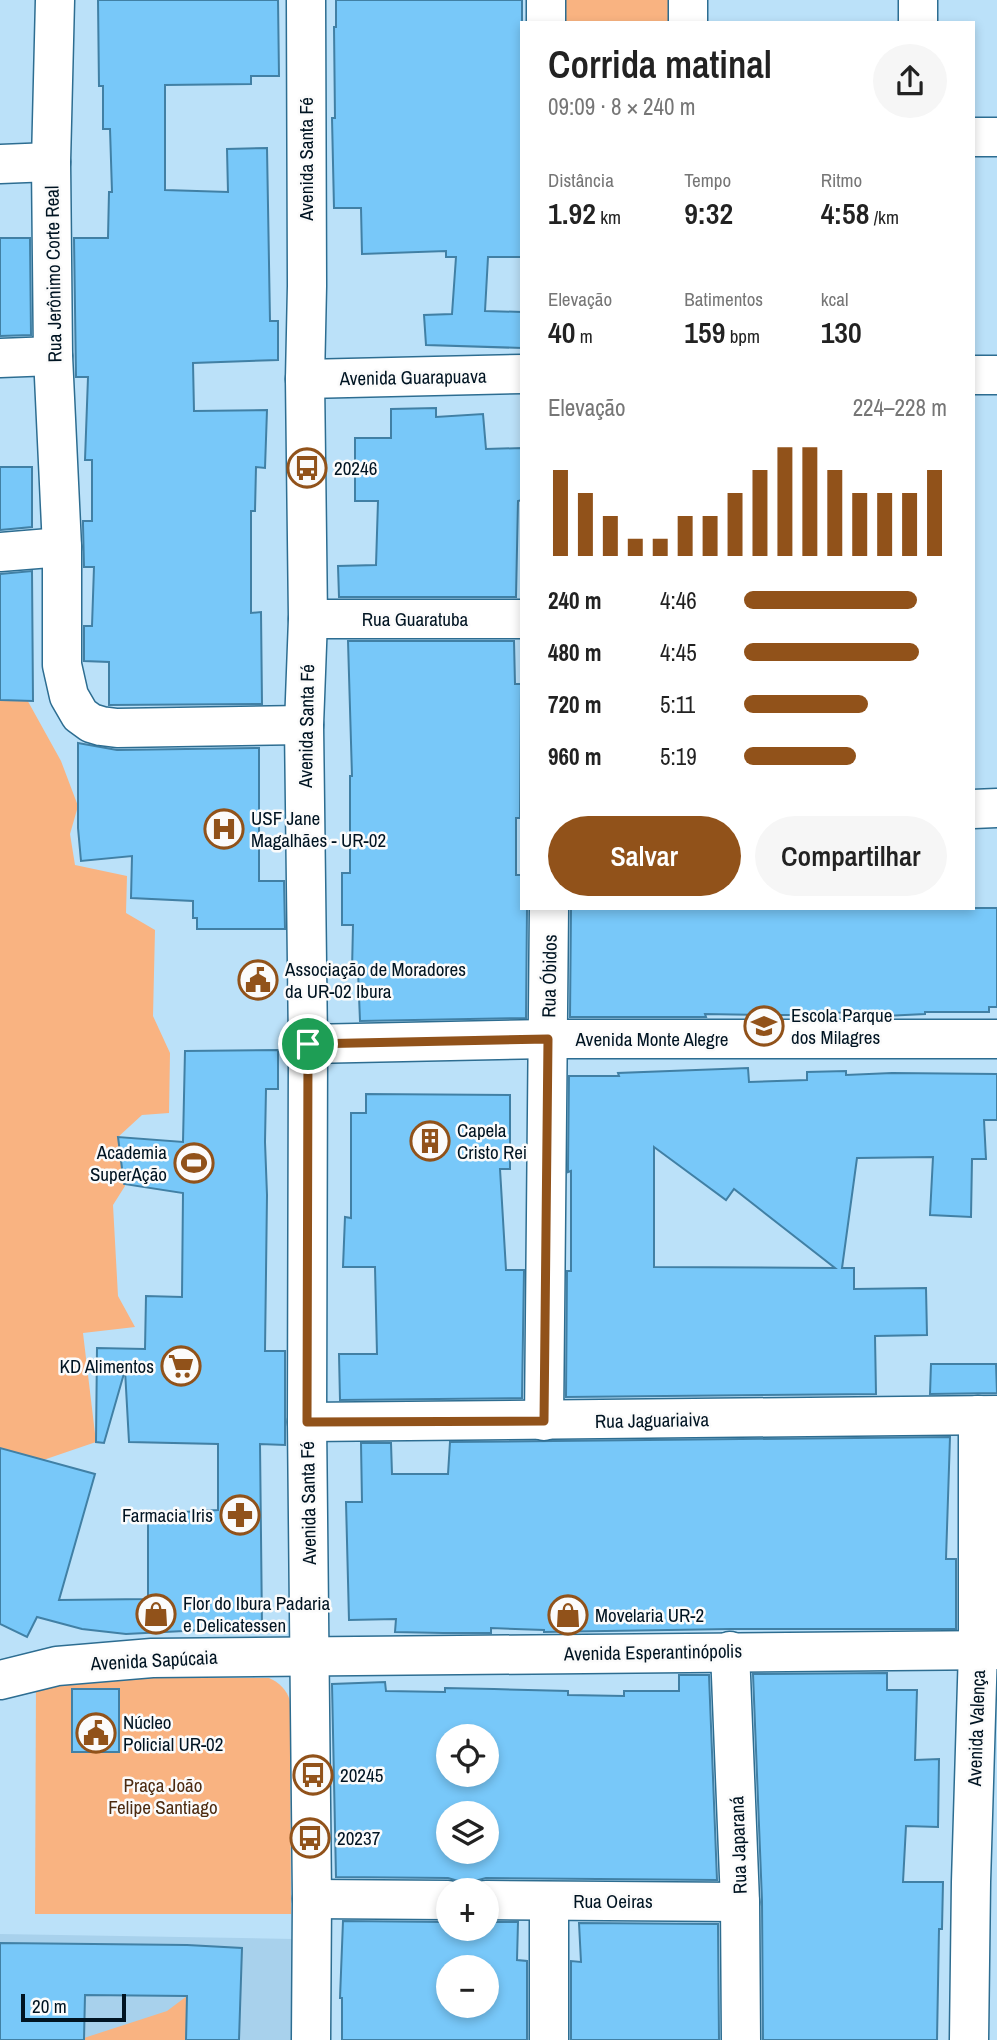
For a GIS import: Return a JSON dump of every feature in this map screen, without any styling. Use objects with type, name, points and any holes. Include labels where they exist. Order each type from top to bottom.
[{"type":"street","name":"Rua Jerônimo Corte Real","points":[[55,0],[51,162],[53,356],[62,547],[62,665],[69,696],[80,715],[92,723],[117,728],[304,725]]},
{"type":"street","name":"Avenida Santa Fé","points":[[306,0],[305,379],[308,619],[304,725],[308,1044],[307,1422],[311,2040]]},
{"type":"street","points":[[546,0],[546,21]]},
{"type":"street","points":[[688,0],[688,21]]},
{"type":"street","points":[[918,0],[918,21]]},
{"type":"street","points":[[975,137],[997,137]]},
{"type":"street","points":[[0,164],[51,162]]},
{"type":"street","points":[[0,358],[53,356]]},
{"type":"street","name":"Avenida Guarapuava","points":[[305,379],[520,374]]},
{"type":"street","points":[[975,375],[997,375]]},
{"type":"street","points":[[0,552],[62,547]]},
{"type":"street","name":"Rua Guaratuba","points":[[308,619],[520,620]]},
{"type":"street","points":[[975,808],[997,808]]},
{"type":"street","name":"Rua Óbidos","points":[[544,1421],[550,910]]},
{"type":"street","name":"Avenida Monte Alegre","points":[[308,1044],[548,1039],[997,1039]]},
{"type":"street","name":"Rua Jaguariaiva","points":[[307,1422],[987,1415]]},
{"type":"street","name":"Avenida Valença","points":[[969,2040],[984,1882],[987,1415]]},
{"type":"street","name":"Avenida Esperantinópolis","points":[[310,1656],[987,1650]]},
{"type":"street","name":"Rua Japaraná","points":[[730,1651],[740,1902],[741,2040]]},
{"type":"street","name":"Avenida Sapúcaia","points":[[0,1680],[57,1666],[99,1662],[152,1658],[310,1656]]},
{"type":"street","points":[[312,1899],[436,1900]]},
{"type":"street","name":"Rua Oeiras","points":[[499,1900],[740,1902]]},
{"type":"street","points":[[549,1900],[549,2040]]},
{"type":"shaded area","points":[[0,1934],[294,1939],[293,2040],[0,2040]]},
{"type":"green space","points":[[557,0],[668,0],[668,21],[557,21]]},
{"type":"green space","points":[[25,696],[61,761],[78,806],[70,834],[75,865],[127,876],[126,913],[155,930],[153,1016],[170,1053],[169,1113],[142,1115],[118,1137],[125,1186],[113,1205],[118,1296],[135,1327],[83,1333],[96,1442],[14,1470],[0,1471],[0,700]]},
{"type":"green space","name":"Praça João Felipe Santiago","points":[[125,1677],[269,1678],[285,1690],[290,1701],[291,1914],[35,1914],[36,1683]]},
{"type":"green space","points":[[187,1996],[186,2040],[84,2040],[167,2011]]},
{"type":"building","points":[[98,0],[278,0],[279,76],[251,76],[251,84],[165,85],[165,190],[228,192],[227,149],[267,148],[270,321],[278,321],[278,360],[193,363],[194,411],[267,410],[265,468],[256,467],[255,511],[251,511],[251,613],[261,612],[262,704],[109,705],[109,662],[84,661],[84,626],[92,626],[94,567],[84,567],[83,521],[92,521],[92,460],[85,460],[88,377],[76,377],[74,238],[108,238],[109,192],[112,192],[110,129],[103,129],[103,86],[99,86]]},
{"type":"building","points":[[336,0],[522,0],[520,257],[488,257],[485,311],[520,312],[520,348],[426,345],[424,315],[452,314],[456,257],[446,257],[446,251],[362,254],[361,208],[334,208],[332,118],[335,118]]},
{"type":"building","points":[[0,238],[30,238],[31,335],[0,336]]},
{"type":"building","points":[[436,408],[436,417],[483,414],[486,449],[520,448],[516,597],[339,597],[338,566],[376,565],[378,501],[355,501],[355,438],[391,438],[391,409]]},
{"type":"building","points":[[0,467],[32,467],[32,527],[0,530]]},
{"type":"building","points":[[32,571],[33,701],[0,700],[0,574]]},
{"type":"building","points":[[348,641],[514,641],[515,684],[520,684],[520,818],[516,818],[516,875],[520,875],[520,910],[527,910],[526,1018],[360,1021],[358,971],[352,971],[353,925],[342,925],[342,873],[350,873],[352,776]]},
{"type":"building","points":[[78,743],[117,750],[259,748],[259,881],[284,881],[285,929],[197,929],[197,918],[193,918],[193,901],[131,898],[132,856],[81,861],[78,828]]},
{"type":"building","points":[[997,908],[997,1007],[989,1007],[989,1012],[925,1012],[885,1016],[885,1012],[807,1015],[705,1014],[706,1017],[570,1017],[571,910]]},
{"type":"building","points":[[278,1050],[278,1089],[266,1089],[265,1351],[285,1351],[285,1445],[260,1444],[262,1627],[126,1634],[82,1629],[37,1617],[27,1637],[0,1624],[0,1448],[95,1474],[59,1600],[148,1599],[148,1514],[218,1510],[218,1444],[129,1442],[125,1370],[104,1443],[96,1442],[97,1348],[145,1349],[146,1296],[182,1297],[183,1193],[124,1184],[118,1137],[183,1142],[185,1051]]},
{"type":"building","points":[[748,1068],[749,1082],[807,1080],[807,1072],[846,1071],[846,1075],[997,1074],[997,1120],[984,1120],[986,1159],[972,1159],[971,1217],[930,1215],[933,1157],[857,1158],[842,1268],[854,1268],[854,1289],[926,1288],[927,1335],[875,1336],[876,1394],[566,1397],[567,1271],[571,1271],[569,1076],[619,1076],[618,1073]],"holes":[[[654,1147],[726,1200],[734,1189],[835,1268],[654,1267]]]},
{"type":"building","points":[[366,1094],[510,1095],[510,1169],[500,1169],[506,1270],[524,1270],[522,1398],[340,1400],[339,1354],[377,1354],[375,1267],[343,1267],[345,1217],[351,1218],[351,1113],[366,1113]]},
{"type":"building","points":[[931,1364],[996,1364],[997,1393],[930,1394]]},
{"type":"building","points":[[950,1437],[946,1559],[956,1559],[956,1629],[544,1632],[491,1628],[491,1633],[443,1633],[395,1632],[396,1619],[349,1620],[346,1502],[362,1502],[361,1443],[391,1443],[392,1474],[448,1474],[450,1442]]},
{"type":"building","points":[[887,1673],[887,1690],[917,1690],[915,1760],[939,1759],[938,1827],[906,1826],[903,1882],[943,1882],[942,1929],[939,1929],[937,2040],[763,2040],[762,1901],[753,1674]]},
{"type":"building","points":[[679,1675],[709,1675],[717,1880],[336,1877],[332,1684],[385,1682],[386,1691],[494,1689],[624,1696],[624,1691],[679,1691]]},
{"type":"building","name":"Núcleo Policial UR-02","points":[[72,1689],[119,1689],[119,1752],[72,1752]]},
{"type":"building","points":[[343,1921],[436,1922],[436,1941],[499,1941],[499,1922],[518,1922],[517,1960],[527,1961],[527,2040],[342,2040]]},
{"type":"building","points":[[579,1923],[718,1924],[719,2040],[571,2040],[571,1961],[581,1962]]},
{"type":"building","points":[[0,1943],[242,1948],[239,2040],[186,2040],[187,1996],[85,1995],[84,2040],[0,2040]]},
{"type":"place","name":"20246","points":[[307,468]]},
{"type":"place","name":"USF Jane Magalhães - UR-02","points":[[224,829]]},
{"type":"place","name":"Associação de Moradores da UR-02 Ibura","points":[[258,980]]},
{"type":"place","name":"Escola Parque dos Milagres","points":[[764,1026]]},
{"type":"place","name":"Capela Cristo Rei","points":[[430,1141]]},
{"type":"place","name":"Academia SuperAção","points":[[194,1163]]},
{"type":"place","name":"KD Alimentos","points":[[181,1366]]},
{"type":"place","name":"Farmacia Iris","points":[[240,1515]]},
{"type":"place","name":"Flor do Ibura Padaria e Delicatessen","points":[[156,1614]]},
{"type":"place","name":"Movelaria UR-2","points":[[568,1615]]},
{"type":"place","name":"Núcleo Policial UR-02","points":[[96,1733]]},
{"type":"place","name":"20245","points":[[313,1775]]},
{"type":"place","name":"20237","points":[[310,1838]]},
{"type":"route","points":[[548,1039],[544,1421],[307,1422],[308,1044],[548,1039]]}]
